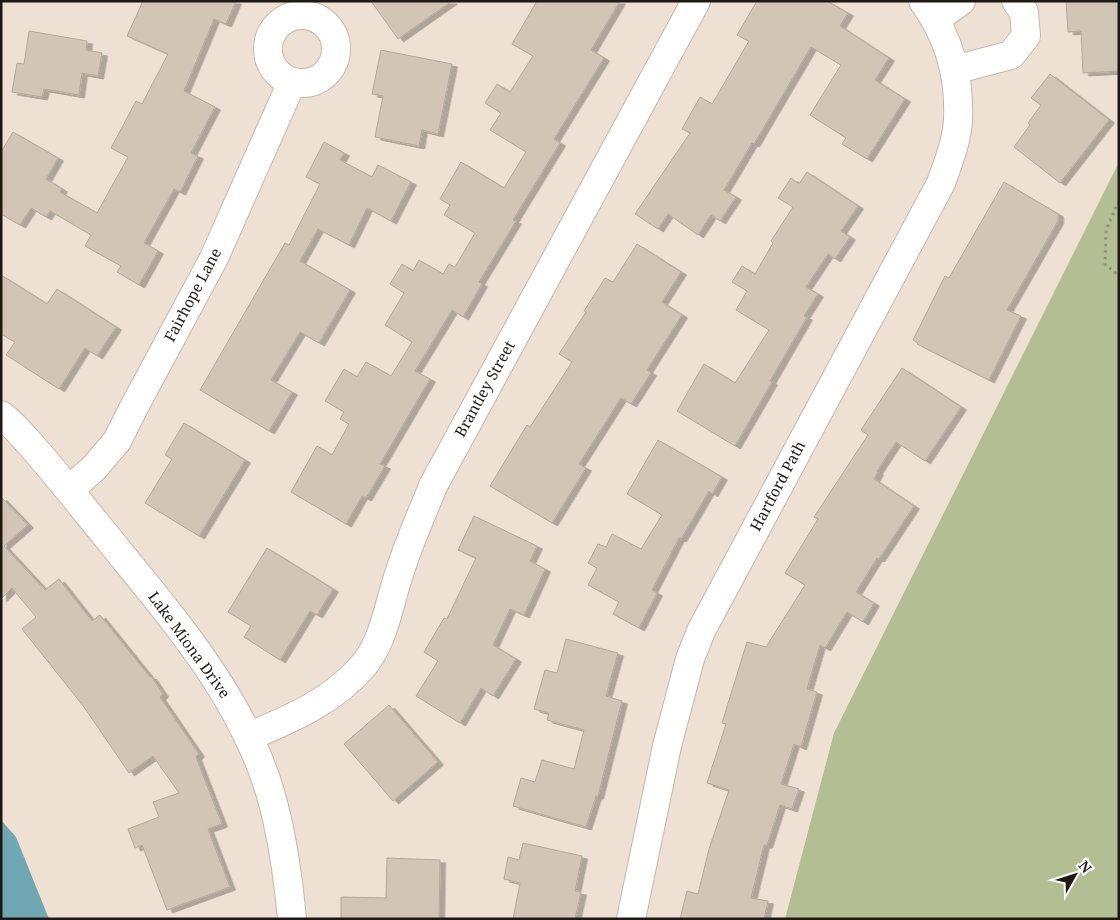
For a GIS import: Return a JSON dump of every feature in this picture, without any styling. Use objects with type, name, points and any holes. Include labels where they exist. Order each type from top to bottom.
[{"type":"street","name":"Brantley Street","points":[[248,737],[314,707],[332,695],[364,665],[378,642],[400,570],[433,486],[696,1]]},
{"type":"street","name":"Hartford Path","points":[[630,919],[667,746],[690,658],[718,597],[941,183],[951,153],[958,121],[957,84],[950,49],[930,10],[961,1]]},
{"type":"street","points":[[954,70],[1011,55],[1026,36],[1024,12],[1016,1]]},
{"type":"street","name":"Fairhope Lane","points":[[69,490],[94,468],[117,441],[214,258],[292,82]]},
{"type":"street","name":"Lake Miona Drive","points":[[1,415],[45,460],[69,490],[203,660],[230,702],[248,737],[270,791],[280,831],[292,919]]},
{"type":"path","points":[[1119,201],[1106,230],[1105,264],[1119,276]]},
{"type":"green space","points":[[1119,162],[1119,919],[785,919],[834,733]]},
{"type":"water","points":[[1,820],[16,837],[49,919],[1,919]]},
{"type":"building","points":[[143,1],[236,1],[226,24],[214,19],[184,91],[215,107],[191,153],[198,156],[180,192],[174,189],[144,243],[158,251],[139,285],[117,272],[121,266],[85,246],[91,235],[50,211],[46,217],[31,208],[20,225],[1,214],[1,152],[13,132],[58,158],[46,179],[62,189],[60,192],[97,213],[128,157],[111,148],[136,101],[142,104],[168,54],[127,36]]},
{"type":"building","points":[[371,1],[452,1],[398,39]]},
{"type":"building","points":[[537,1],[620,1],[591,50],[604,58],[554,139],[560,143],[513,220],[516,221],[479,282],[482,284],[463,317],[452,310],[415,371],[430,379],[380,464],[385,466],[366,498],[362,496],[346,524],[291,492],[317,446],[332,455],[349,424],[340,419],[344,412],[325,401],[344,369],[357,377],[366,362],[391,376],[412,342],[385,325],[404,293],[390,284],[402,264],[413,271],[419,260],[443,274],[449,264],[455,267],[475,233],[444,215],[450,205],[440,199],[461,162],[504,188],[526,152],[490,130],[501,113],[485,103],[497,84],[510,92],[533,56],[512,44]]},
{"type":"building","points":[[757,1],[827,1],[848,13],[840,26],[889,58],[875,80],[905,99],[867,159],[842,144],[846,138],[810,115],[841,65],[811,47],[754,144],[752,143],[724,190],[736,197],[720,221],[711,215],[698,235],[668,214],[658,229],[635,214],[690,133],[682,129],[700,97],[712,104],[749,41],[737,35]]},
{"type":"building","points":[[1066,1],[1119,1],[1119,71],[1083,73],[1081,31],[1068,32]]},
{"type":"building","points":[[29,31],[87,41],[86,50],[102,53],[98,76],[82,73],[79,95],[44,89],[42,97],[12,92],[17,63],[24,64]]},
{"type":"building","points":[[381,50],[452,64],[438,134],[422,130],[419,146],[375,137],[383,96],[372,94]]},
{"type":"building","points":[[1050,74],[1109,120],[1060,183],[1014,147],[1030,125],[1028,123],[1041,105],[1031,98]]},
{"type":"building","points":[[324,142],[344,153],[340,160],[372,177],[378,165],[411,182],[391,221],[367,208],[349,245],[318,229],[300,261],[350,290],[319,343],[300,332],[271,380],[292,392],[269,431],[200,390],[285,243],[289,245],[320,184],[306,177]]},
{"type":"building","points":[[807,172],[858,206],[841,231],[850,237],[835,259],[828,254],[806,287],[818,294],[804,316],[807,317],[770,381],[772,382],[735,446],[677,411],[704,364],[735,383],[769,330],[736,310],[747,291],[732,282],[742,266],[755,274],[773,243],[771,241],[793,207],[778,198],[791,178],[799,184]]},
{"type":"building","points":[[1004,182],[1058,214],[1058,221],[1007,310],[1021,316],[989,380],[917,344],[913,340],[945,276],[949,278]]},
{"type":"building","points":[[637,244],[681,272],[662,302],[682,315],[647,370],[651,373],[631,404],[621,398],[579,464],[586,468],[552,523],[490,486],[527,425],[530,427],[572,362],[559,354],[586,312],[584,311],[605,278],[613,282]]},
{"type":"building","points":[[1,275],[47,304],[57,289],[116,327],[97,356],[85,348],[59,389],[6,355],[15,342],[1,334]]},
{"type":"building","points":[[902,368],[961,407],[925,461],[896,442],[877,471],[874,479],[914,506],[879,559],[877,558],[856,592],[874,603],[863,622],[847,612],[825,648],[820,645],[807,689],[817,692],[801,747],[794,744],[781,784],[799,789],[792,809],[780,805],[767,845],[764,845],[751,898],[768,901],[764,919],[680,919],[687,891],[698,894],[709,849],[729,790],[707,783],[726,724],[722,723],[747,642],[766,647],[805,585],[785,573],[818,519],[814,517],[868,435],[861,430]]},
{"type":"building","points":[[184,423],[245,460],[199,536],[145,503],[172,459],[165,455]]},
{"type":"building","points":[[658,440],[722,477],[712,494],[709,491],[681,539],[679,538],[652,590],[657,593],[639,628],[613,614],[619,602],[588,585],[597,568],[588,563],[598,544],[606,547],[612,534],[641,549],[662,515],[627,494]]},
{"type":"building","points":[[1,497],[28,525],[4,546],[45,590],[59,579],[92,621],[100,615],[151,676],[163,694],[160,697],[199,754],[196,757],[222,824],[208,829],[230,887],[167,910],[142,845],[135,848],[128,829],[159,817],[153,802],[179,793],[153,756],[129,773],[84,707],[22,629],[36,617],[12,588],[1,599]]},
{"type":"building","points":[[474,516],[537,546],[530,561],[545,569],[524,615],[510,609],[493,645],[516,659],[493,696],[481,688],[460,723],[416,696],[438,661],[424,652],[444,618],[447,619],[476,558],[458,550]]},
{"type":"building","points":[[267,548],[333,589],[317,615],[310,611],[280,660],[244,637],[251,626],[228,612]]},
{"type":"building","points":[[566,639],[618,653],[606,696],[622,701],[598,796],[596,796],[586,827],[513,806],[521,778],[535,782],[542,760],[574,769],[584,730],[547,720],[549,713],[534,709],[545,670],[557,673]]},
{"type":"building","points":[[389,705],[438,762],[393,801],[344,744]]},
{"type":"building","points":[[523,843],[582,856],[575,891],[581,892],[575,919],[513,919],[520,883],[504,879],[508,857],[519,860]]},
{"type":"building","points":[[387,858],[440,860],[439,919],[341,919],[341,897],[386,898]]}]
